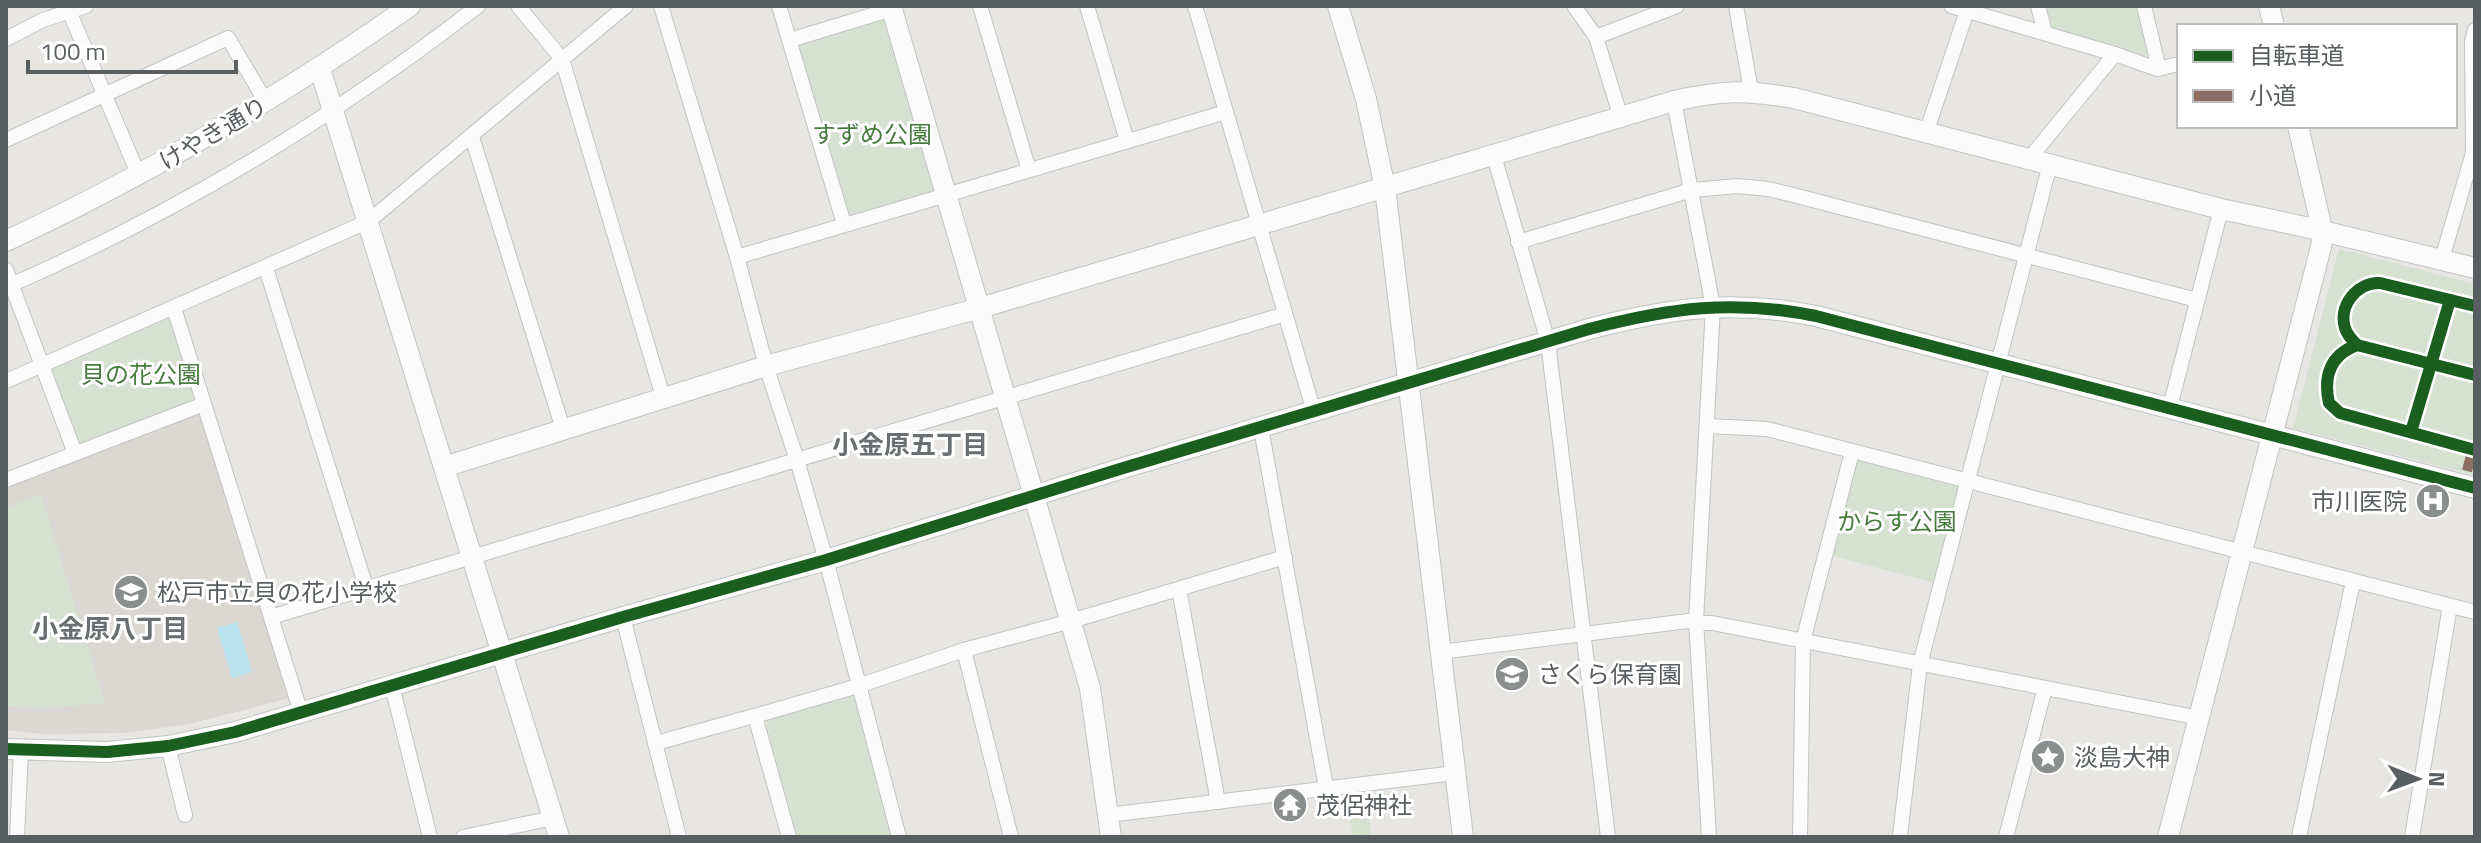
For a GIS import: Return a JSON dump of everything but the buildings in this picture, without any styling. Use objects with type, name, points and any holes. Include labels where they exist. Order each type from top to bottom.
[{"type":"street","points":[[6,39],[68,9],[86,6]]},
{"type":"street","name":"けやき通り","points":[[6,241],[139,176],[320,69],[410,6]]},
{"type":"street","points":[[75,453],[8,280],[84,252],[226,177],[334,111],[478,6]]},
{"type":"street","points":[[518,6],[562,59],[663,397]]},
{"type":"street","points":[[6,381],[369,221],[626,6]]},
{"type":"street","points":[[661,6],[826,560],[899,837]]},
{"type":"street","points":[[779,6],[844,224]]},
{"type":"street","points":[[980,6],[1029,170]]},
{"type":"street","points":[[1087,6],[1127,141]]},
{"type":"street","points":[[1195,6],[1314,412]]},
{"type":"street","points":[[1338,6],[1366,99],[1385,188],[1463,837]]},
{"type":"street","points":[[1574,6],[1596,37],[1621,118]]},
{"type":"street","points":[[1596,37],[1677,6]]},
{"type":"street","points":[[1736,6],[1751,91]]},
{"type":"street","points":[[1951,6],[2159,69],[2177,64]]},
{"type":"street","points":[[2038,6],[2045,33]]},
{"type":"street","points":[[2144,6],[2159,69]]},
{"type":"street","points":[[790,40],[891,7],[1090,688],[1111,837]]},
{"type":"street","points":[[68,9],[139,176]]},
{"type":"street","points":[[1926,133],[1967,11]]},
{"type":"street","points":[[6,140],[228,38],[266,102]]},
{"type":"street","points":[[2442,259],[2474,153],[2474,38]]},
{"type":"street","points":[[2029,159],[2115,54]]},
{"type":"street","points":[[320,69],[556,827],[463,837]]},
{"type":"street","points":[[444,467],[766,366],[980,308],[1674,101],[1714,92],[1751,91],[1794,98],[2221,209],[2475,268]]},
{"type":"street","points":[[2457,95],[2472,92]]},
{"type":"street","points":[[1674,101],[1713,307],[1696,622],[1709,837]]},
{"type":"street","points":[[737,257],[1226,112]]},
{"type":"street","points":[[2168,837],[2321,247],[2323,233],[2298,128]]},
{"type":"street","points":[[472,137],[563,429]]},
{"type":"street","points":[[1494,156],[1548,342],[1608,837]]},
{"type":"street","points":[[1899,837],[1920,664],[2050,164]]},
{"type":"street","points":[[1518,242],[1692,190],[1738,186],[1768,189],[2197,300]]},
{"type":"street","points":[[2170,407],[2221,209]]},
{"type":"street","points":[[266,268],[366,587]]},
{"type":"street","points":[[17,837],[14,750],[107,752],[168,746],[224,735],[826,560],[1650,313],[1713,307],[1802,313],[2475,488]]},
{"type":"street","points":[[174,308],[301,713]]},
{"type":"street","points":[[271,617],[1285,314]]},
{"type":"street","points":[[6,480],[204,404]]},
{"type":"street","points":[[1708,426],[1767,429],[2475,612]]},
{"type":"street","points":[[1261,428],[1326,788]]},
{"type":"street","points":[[1800,837],[1803,641],[1852,452]]},
{"type":"street","points":[[656,743],[858,686],[964,650],[1285,557]]},
{"type":"street","points":[[2299,837],[2353,581]]},
{"type":"street","points":[[1179,589],[1218,802]]},
{"type":"street","points":[[2412,837],[2450,606]]},
{"type":"street","points":[[623,617],[679,837]]},
{"type":"street","points":[[1440,652],[1583,634],[1712,623],[2200,718]]},
{"type":"street","points":[[964,650],[1011,837]]},
{"type":"street","points":[[392,686],[430,837]]},
{"type":"street","points":[[2006,837],[2045,688]]},
{"type":"street","points":[[755,716],[789,837]]},
{"type":"street","points":[[168,746],[185,815]]},
{"type":"street","points":[[1108,815],[1455,773]]},
{"type":"shaded area","name":"松戸市立貝の花小学校","points":[[196,412],[202,414],[289,698],[190,724],[124,733],[42,734],[6,730],[6,486]]},
{"type":"green space","points":[[2046,6],[2138,6],[2149,53],[2142,57],[2054,30]]},
{"type":"green space","name":"すずめ公園","points":[[884,17],[937,187],[934,191],[853,216],[846,212],[798,48],[800,41]]},
{"type":"green space","points":[[2339,249],[2475,284],[2475,475],[2293,428]]},
{"type":"green space","name":"貝の花公園","points":[[165,317],[172,321],[197,395],[194,400],[83,443],[78,442],[51,372],[52,366]]},
{"type":"green space","name":"からす公園","points":[[1858,460],[1961,485],[1936,583],[1832,556]]},
{"type":"green space","points":[[41,495],[105,703],[40,708],[6,706],[6,508]]},
{"type":"green space","points":[[858,686],[899,837],[795,837],[772,753],[765,713]]},
{"type":"green space","points":[[1366,783],[1371,837],[1353,837],[1344,786]]},
{"type":"water","points":[[237,622],[252,672],[232,678],[217,628]]},
{"type":"marked path","points":[[2467,471],[2474,443]]},
{"type":"cycle path","points":[[2475,306],[2380,283],[2364,287],[2351,297],[2344,312],[2346,331],[2357,345],[2340,354],[2331,368],[2327,384],[2329,403],[2340,413],[2475,450]]},
{"type":"cycle path","points":[[2411,432],[2450,300]]},
{"type":"cycle path","points":[[6,749],[107,752],[168,746],[235,732],[826,560],[1589,329],[1702,308],[1757,308],[1816,316],[2475,488]]},
{"type":"cycle path","points":[[2357,345],[2475,375]]},
{"type":"place","name":"市川医院","points":[[2433,501]]},
{"type":"place","name":"松戸市立貝の花小学校","points":[[131,592]]},
{"type":"place","name":"さくら保育園","points":[[1512,674]]},
{"type":"place","name":"淡島大神","points":[[2048,757]]},
{"type":"place","name":"茂侶神社","points":[[1290,805]]},
{"type":"district","name":"小金原五丁目","points":[[910,444]]},
{"type":"district","name":"小金原八丁目","points":[[110,628]]}]
